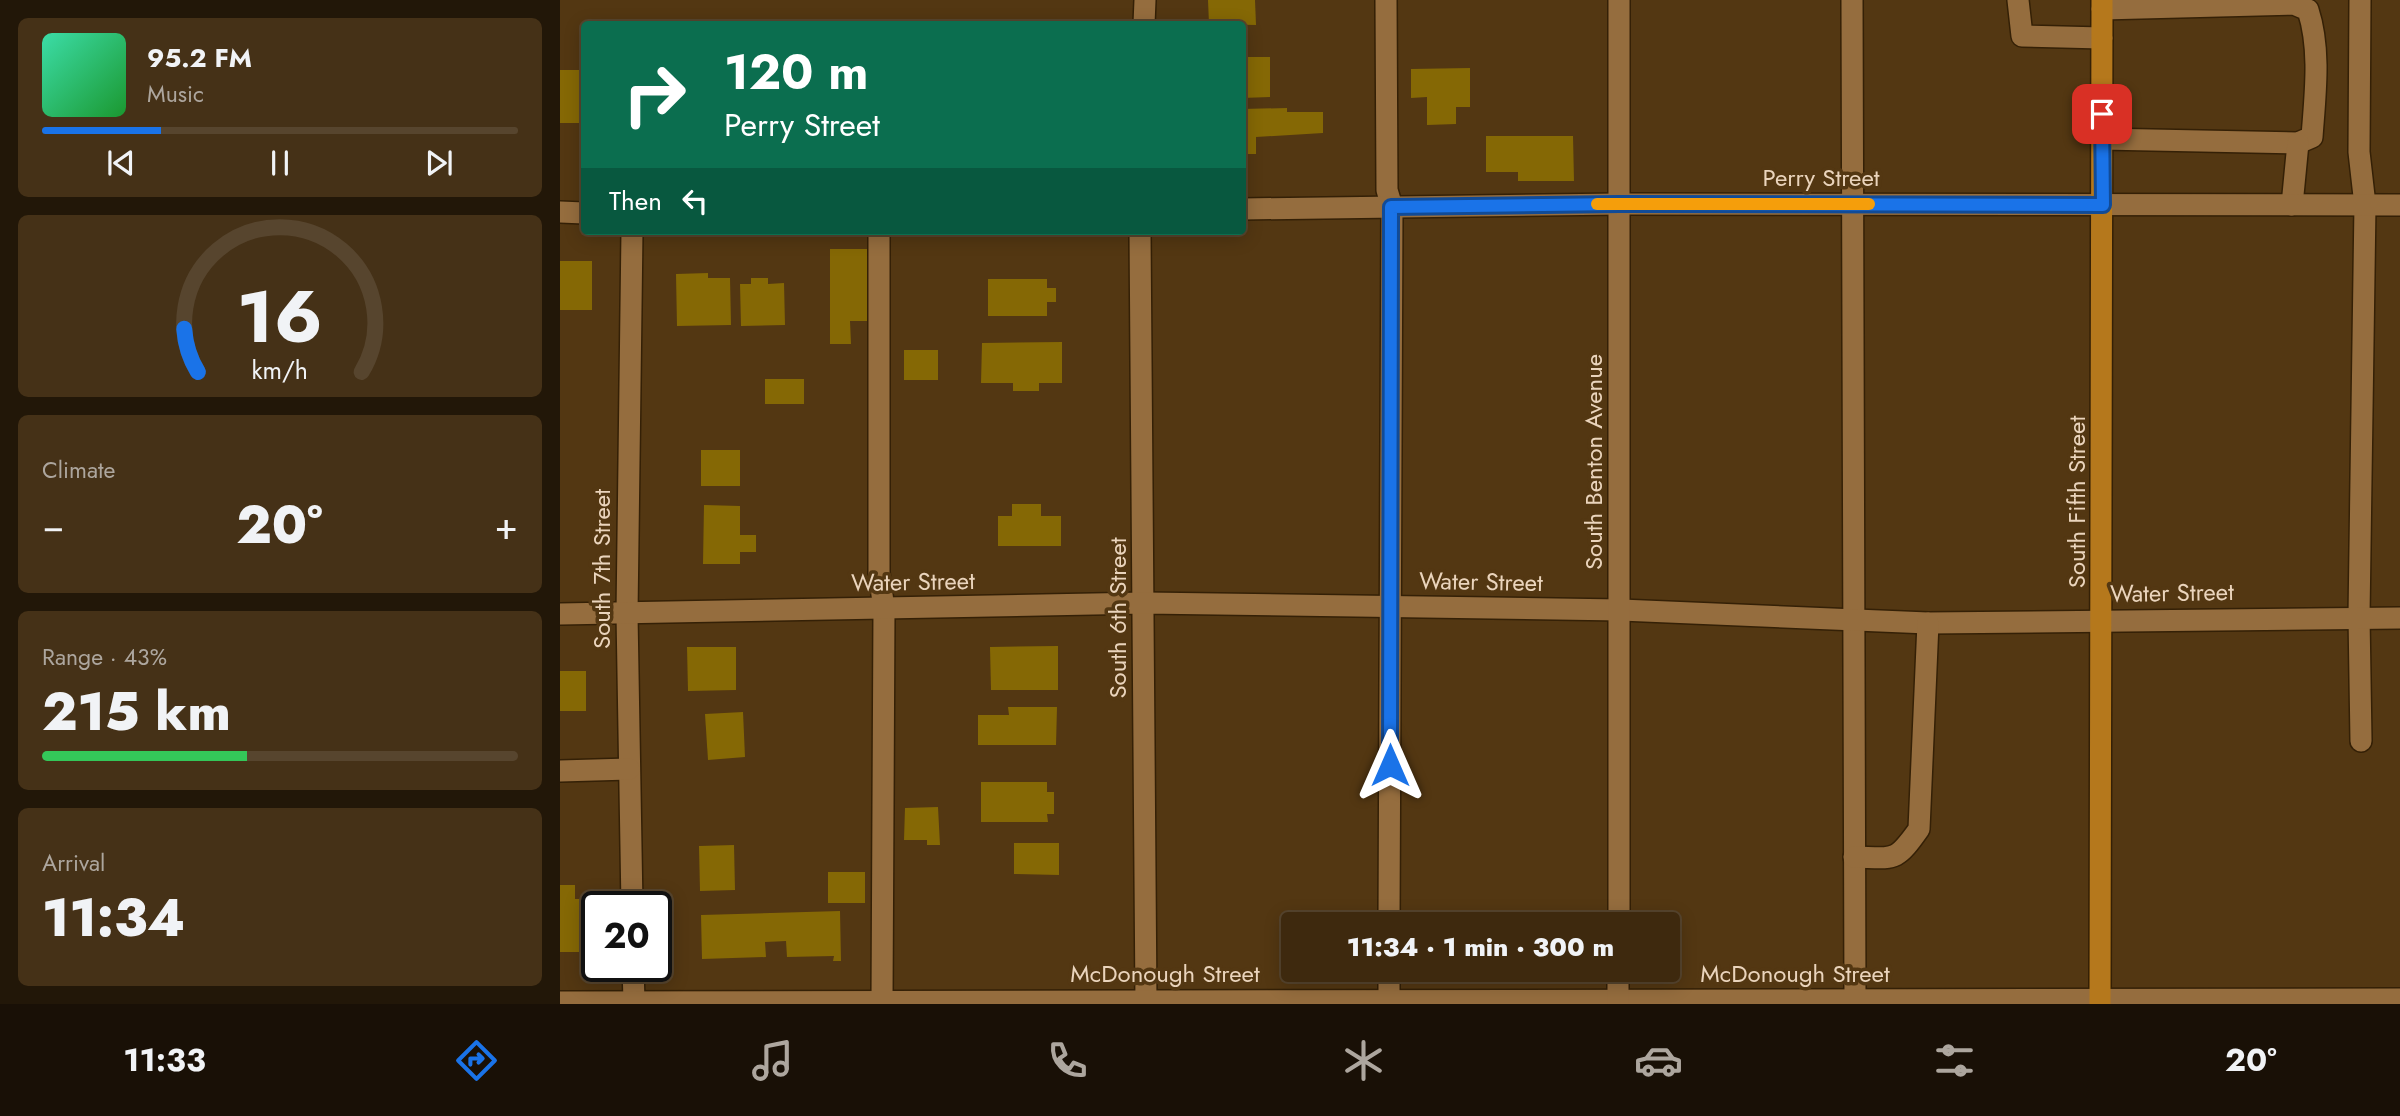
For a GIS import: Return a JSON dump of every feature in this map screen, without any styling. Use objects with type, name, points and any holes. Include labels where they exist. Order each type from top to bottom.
[{"type":"main road","name":"South Fifth Street","points":[[2100,1002],[2103,621],[2102,4]]},
{"type":"street","points":[[1144,21],[1145,0]]},
{"type":"street","points":[[1386,0],[1387,190],[1391,207],[1389,912]]},
{"type":"street","name":"South Benton Avenue","points":[[1619,0],[1619,912]]},
{"type":"street","points":[[1852,0],[1855,1001]]},
{"type":"street","points":[[2018,0],[2022,36],[2102,38]]},
{"type":"street","points":[[2360,0],[2359,152],[2365,205],[2359,616],[2361,741]]},
{"type":"street","points":[[2102,4],[2294,4],[2308,10],[2314,29],[2315,56],[2305,140],[2292,205]]},
{"type":"street","points":[[2102,139],[2305,140]]},
{"type":"street","name":"Perry Street","points":[[1246,209],[1619,204],[2400,205]]},
{"type":"street","points":[[560,212],[581,212]]},
{"type":"street","name":"South 7th Street","points":[[632,235],[627,614],[632,891]]},
{"type":"street","points":[[879,235],[879,560],[884,609],[882,1001]]},
{"type":"street","name":"South 6th Street","points":[[1140,235],[1146,1002]]},
{"type":"street","name":"Water Street","points":[[560,614],[1145,603],[1621,610],[1928,623],[2359,616],[2400,618]]},
{"type":"street","points":[[1854,857],[1888,858],[1902,854],[1919,830],[1928,623]]},
{"type":"street","points":[[560,771],[629,769]]},
{"type":"street","points":[[633,982],[634,1002]]},
{"type":"street","points":[[1389,982],[1389,1000]]},
{"type":"street","points":[[1618,982],[1618,1002]]},
{"type":"street","name":"McDonough Street","points":[[560,1002],[2389,1001]]},
{"type":"building","points":[[1208,0],[1255,0],[1256,25],[1246,25],[1246,21],[1209,21]]},
{"type":"building","points":[[1246,57],[1270,57],[1270,97],[1246,98]]},
{"type":"building","points":[[1470,68],[1470,107],[1456,107],[1456,124],[1427,125],[1427,97],[1411,98],[1411,69]]},
{"type":"building","points":[[560,70],[579,70],[579,123],[560,123]]},
{"type":"building","points":[[1287,108],[1287,112],[1323,112],[1323,133],[1256,137],[1256,154],[1246,154],[1246,109]]},
{"type":"building","points":[[1486,136],[1573,136],[1574,181],[1518,181],[1518,172],[1486,172]]},
{"type":"building","points":[[830,249],[869,249],[868,321],[850,321],[851,344],[830,344]]},
{"type":"building","points":[[560,261],[592,261],[592,310],[560,310]]},
{"type":"building","points":[[708,273],[708,278],[730,278],[731,325],[677,326],[676,274]]},
{"type":"building","points":[[751,278],[768,278],[768,284],[784,283],[785,325],[741,326],[740,284],[751,284]]},
{"type":"building","points":[[988,279],[1047,279],[1047,288],[1056,288],[1056,302],[1047,302],[1047,316],[988,316]]},
{"type":"building","points":[[1062,342],[1062,383],[1039,383],[1039,391],[1013,391],[1013,383],[981,383],[982,343]]},
{"type":"building","points":[[904,350],[938,350],[938,380],[904,380]]},
{"type":"building","points":[[765,379],[804,379],[804,404],[765,404]]},
{"type":"building","points":[[701,450],[740,450],[740,486],[701,486]]},
{"type":"building","points":[[1012,504],[1041,504],[1041,516],[1061,516],[1061,546],[998,546],[998,516],[1012,516]]},
{"type":"building","points":[[704,505],[740,506],[740,535],[756,535],[756,552],[740,552],[740,564],[703,564]]},
{"type":"building","points":[[1058,646],[1058,690],[991,690],[990,647]]},
{"type":"building","points":[[687,647],[736,647],[736,690],[688,691]]},
{"type":"building","points":[[560,671],[586,671],[586,711],[560,711]]},
{"type":"building","points":[[1008,707],[1057,707],[1056,745],[978,745],[978,715],[1009,715]]},
{"type":"building","points":[[743,712],[745,757],[708,760],[705,714]]},
{"type":"building","points":[[981,782],[1047,782],[1047,792],[1054,792],[1054,814],[1047,814],[1048,822],[981,822]]},
{"type":"building","points":[[938,807],[940,845],[927,845],[927,840],[904,840],[905,808]]},
{"type":"building","points":[[1014,843],[1059,843],[1059,875],[1014,874]]},
{"type":"building","points":[[734,845],[735,890],[700,891],[699,846]]},
{"type":"building","points":[[828,872],[865,872],[865,903],[828,903]]},
{"type":"building","points":[[560,885],[575,885],[575,899],[581,899],[581,952],[560,952]]},
{"type":"building","points":[[840,911],[841,961],[833,961],[834,956],[787,957],[786,941],[765,942],[766,957],[702,959],[701,915]]},
{"type":"slow traffic","points":[[1597,204],[1869,204]]},
{"type":"route","points":[[1390,765],[1391,207],[1619,204],[2103,205],[2102,114]]}]
